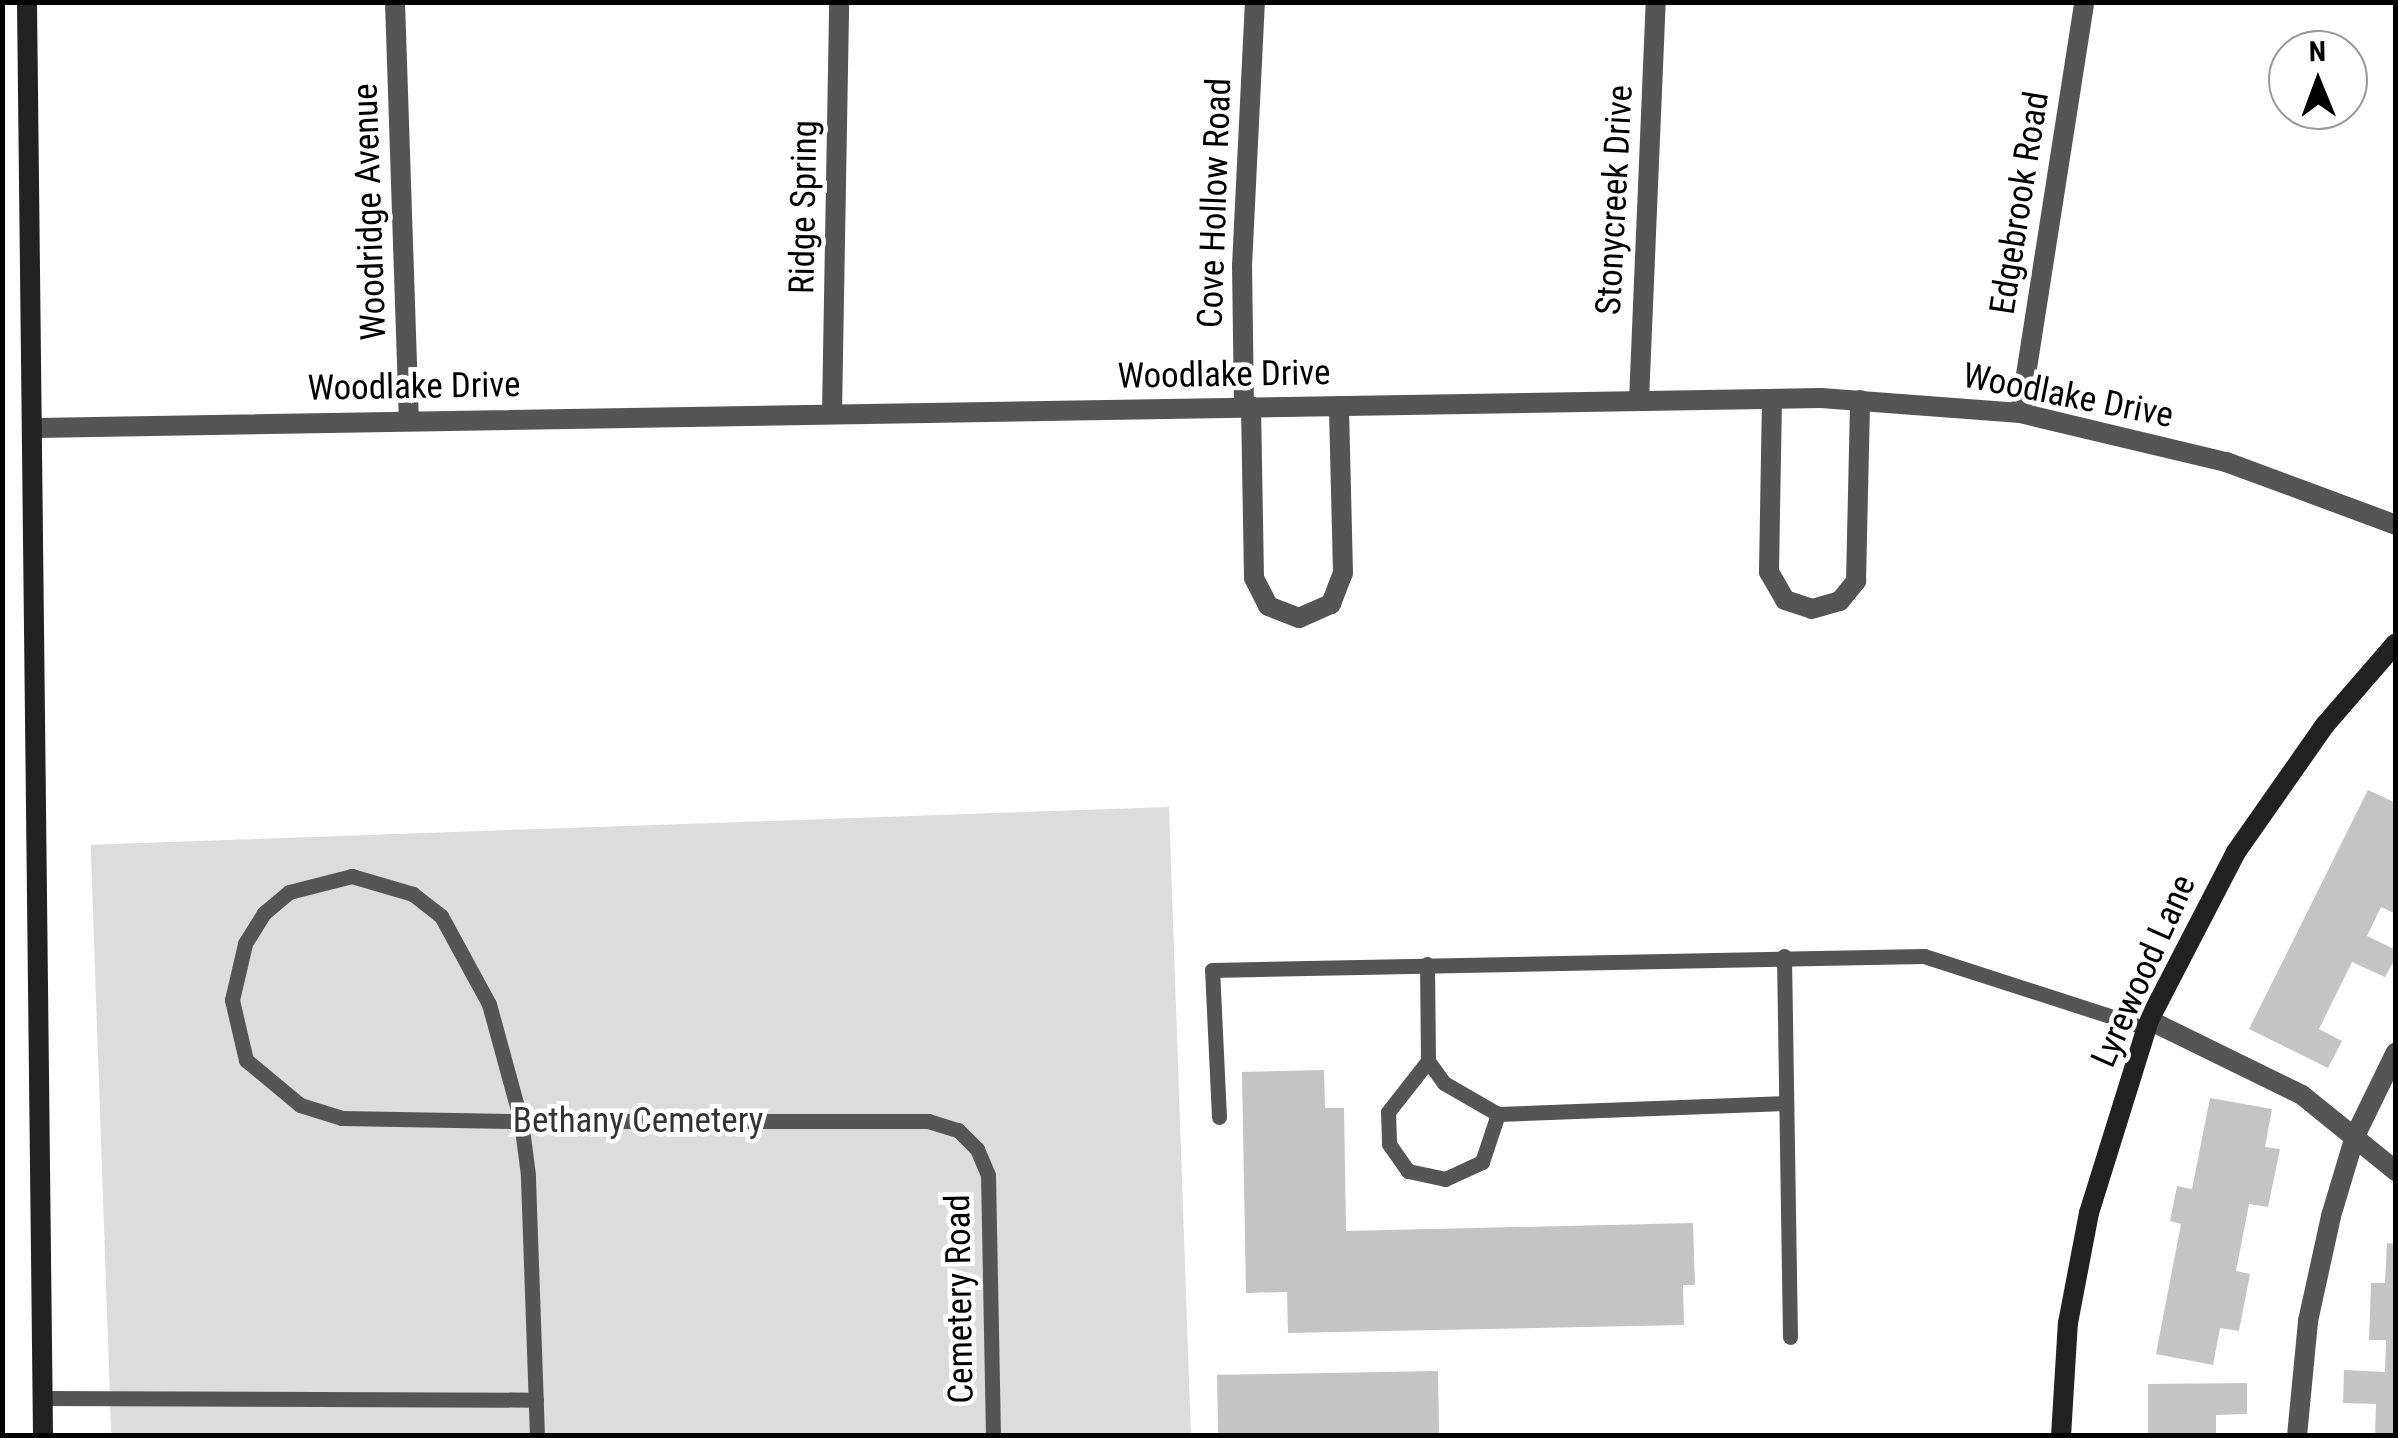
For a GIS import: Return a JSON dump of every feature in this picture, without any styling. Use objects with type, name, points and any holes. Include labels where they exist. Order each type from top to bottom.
[{"type":"main road","points":[[27,2],[36,428],[43,1436]]},
{"type":"main road","name":"Lyrewood Lane","points":[[2061,1436],[2068,1323],[2089,1213],[2148,1024],[2236,852],[2326,724],[2396,643]]},
{"type":"street","name":"Woodridge Avenue","points":[[395,2],[409,419]]},
{"type":"street","name":"Ridge Spring","points":[[832,412],[839,2]]},
{"type":"street","name":"Cove Hollow Road","points":[[1255,2],[1242,266],[1247,406],[1258,594],[1281,614],[1299,618],[1331,604],[1342,573],[1339,406]]},
{"type":"street","name":"Stonycreek Drive","points":[[1639,401],[1656,2]]},
{"type":"street","name":"Edgebrook Road","points":[[2020,413],[2084,2]]},
{"type":"street","points":[[1772,399],[1769,572],[1785,600],[1812,610],[1840,601],[1856,581],[1860,400]]},
{"type":"street","name":"Woodlake Drive","points":[[36,428],[832,412],[1860,400],[2020,413],[2226,462],[2396,525]]},
{"type":"street","points":[[2148,1024],[2302,1096],[2396,1171]]},
{"type":"street","points":[[2297,1436],[2318,1265],[2356,1136],[2396,1052]]},
{"type":"lane","name":"Cemetery Road","points":[[536,1436],[522,1121],[489,1004],[441,916],[414,894],[352,876],[289,892],[264,912],[240,957],[232,1000],[246,1060],[268,1085],[300,1105],[342,1118],[522,1121],[928,1121],[958,1130],[977,1149],[988,1175],[993,1436]]},
{"type":"lane","points":[[1784,956],[1790,1338]]},
{"type":"lane","points":[[1218,1118],[1212,970],[1924,956],[2148,1024]]},
{"type":"lane","points":[[1427,964],[1428,1061],[1444,1083],[1498,1114],[1786,1103]]},
{"type":"lane","points":[[1428,1061],[1388,1112],[1389,1144],[1408,1170],[1445,1180],[1482,1162],[1498,1114]]},
{"type":"lane","points":[[43,1398],[536,1400]]},
{"type":"green space","name":"Bethany Cemetery","points":[[1169,807],[1191,1435],[111,1436],[91,845]]},
{"type":"building","points":[[2368,790],[2396,803],[2396,914],[2381,907],[2367,936],[2396,950],[2396,957],[2385,977],[2352,962],[2319,1029],[2342,1041],[2328,1068],[2249,1029]]},
{"type":"building","points":[[1324,1070],[1325,1108],[1344,1108],[1346,1231],[1693,1223],[1695,1285],[1683,1285],[1684,1325],[1288,1333],[1287,1292],[1246,1293],[1242,1072]]},
{"type":"building","points":[[2210,1098],[2272,1109],[2265,1147],[2280,1149],[2268,1207],[2249,1204],[2236,1271],[2250,1274],[2239,1331],[2220,1328],[2213,1365],[2156,1354],[2181,1224],[2170,1221],[2177,1186],[2192,1189]]},
{"type":"building","points":[[2387,1243],[2396,1244],[2396,1436],[2375,1436],[2376,1404],[2343,1403],[2344,1370],[2385,1372],[2386,1340],[2369,1340],[2371,1283],[2385,1283]]},
{"type":"building","points":[[1438,1371],[1439,1436],[1218,1436],[1217,1375]]},
{"type":"building","points":[[2247,1383],[2247,1414],[2216,1415],[2216,1436],[2148,1436],[2148,1384]]}]
